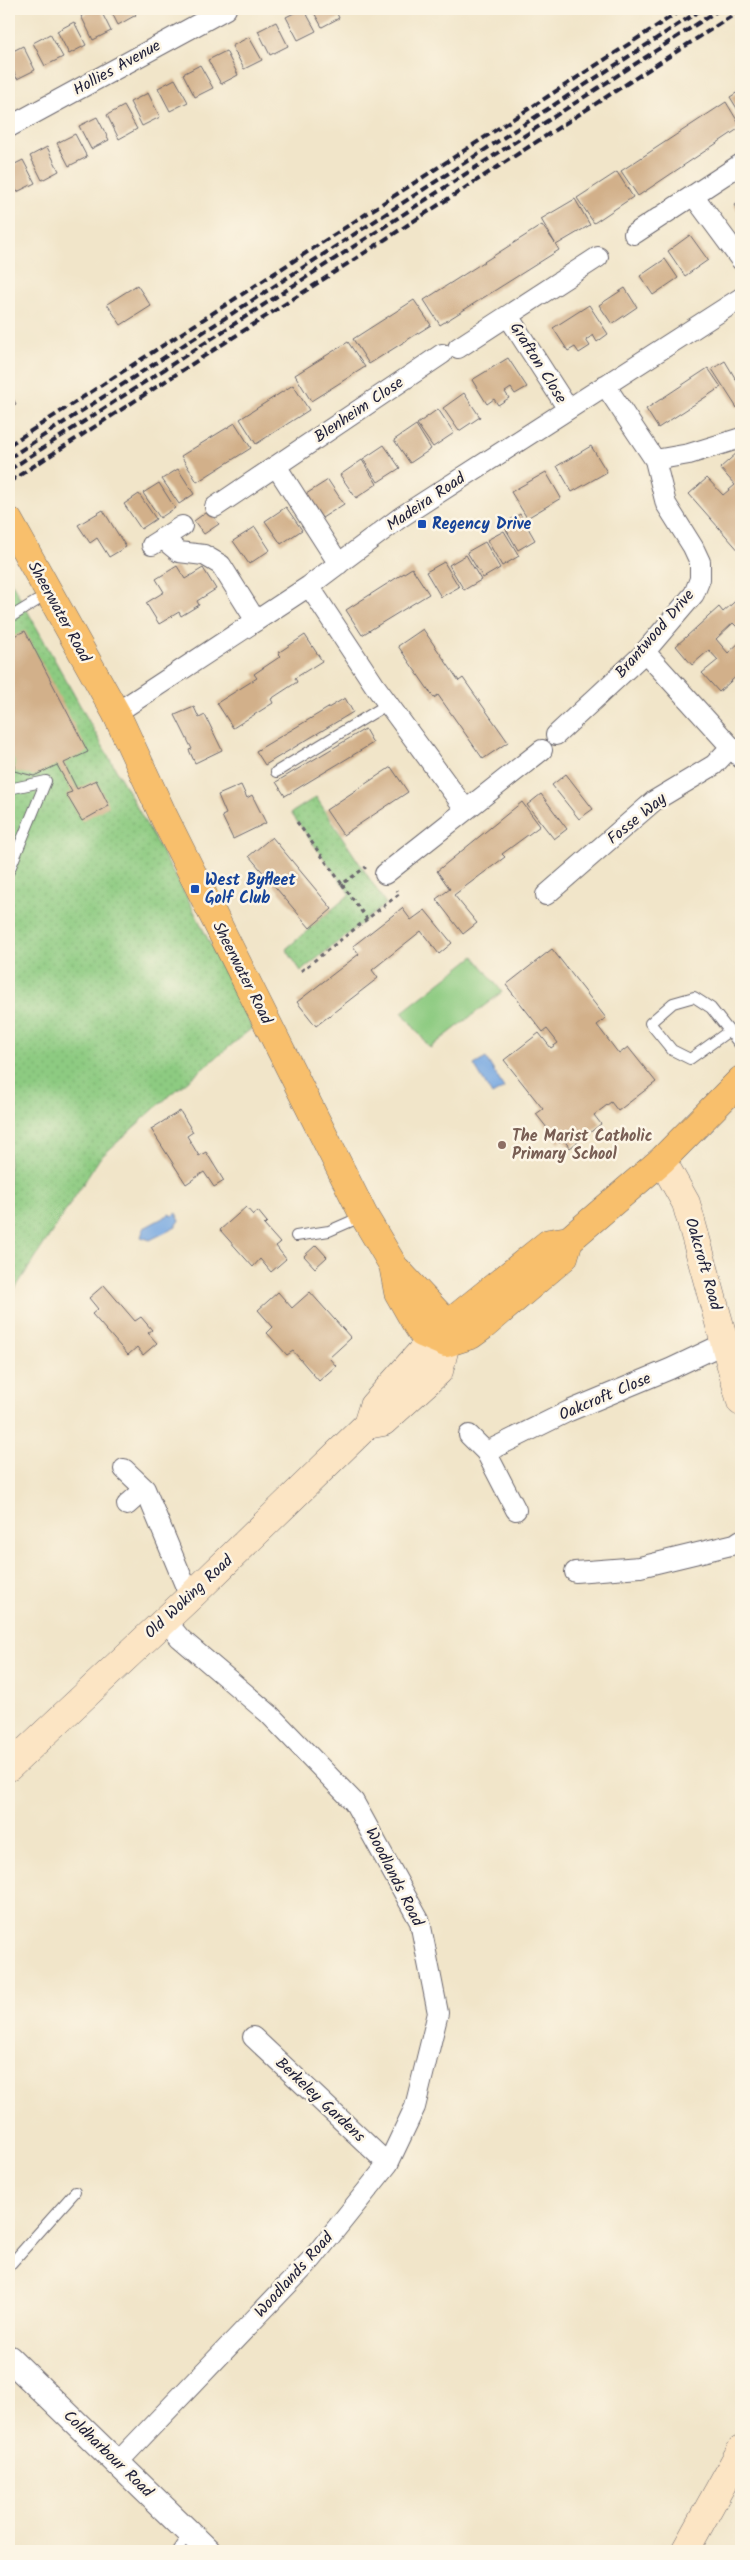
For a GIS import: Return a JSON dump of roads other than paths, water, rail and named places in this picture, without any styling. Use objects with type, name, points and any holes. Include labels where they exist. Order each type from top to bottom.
[{"type":"main road","name":"Sheerwater Road","points":[[15,532],[116,713],[168,826],[364,1216],[393,1265],[398,1292],[422,1333],[446,1343]]},
{"type":"main road","points":[[446,1343],[456,1318],[549,1243],[569,1240],[662,1160],[741,1080]]},
{"type":"main road","name":"Oakcroft Road","points":[[662,1160],[686,1203],[741,1402]]},
{"type":"main road","name":"Old Woking Road","points":[[9,1767],[190,1598],[367,1425],[372,1406],[421,1352],[446,1343]]},
{"type":"main road","points":[[685,2551],[734,2480],[741,2450]]},
{"type":"street","name":"Hollies Avenue","points":[[9,128],[226,9]]},
{"type":"street","points":[[634,234],[741,164]]},
{"type":"street","points":[[693,195],[741,260]]},
{"type":"street","name":"Grafton Close","points":[[450,351],[508,316],[598,257]]},
{"type":"street","name":"Madeira Road","points":[[116,713],[309,586],[401,517],[741,298]]},
{"type":"street","name":"Grafton Close","points":[[508,316],[568,410]]},
{"type":"street","name":"Blenheim Close","points":[[215,507],[450,351]]},
{"type":"street","name":"Brantwood Drive","points":[[556,735],[645,652],[694,594],[700,579],[700,562],[693,547],[666,504],[655,460],[605,386]]},
{"type":"street","points":[[655,460],[689,454],[741,438]]},
{"type":"street","points":[[276,466],[339,564]]},
{"type":"street","points":[[182,526],[157,542],[179,552],[204,555],[221,565],[256,621]]},
{"type":"street","points":[[309,586],[388,704],[466,810]]},
{"type":"street","points":[[645,652],[736,753]]},
{"type":"street","points":[[385,874],[542,750]]},
{"type":"street","name":"Fosse Way","points":[[546,895],[654,802],[736,753]]},
{"type":"street","name":"Oakcroft Close","points":[[486,1452],[568,1411],[670,1369],[726,1343]]},
{"type":"street","points":[[469,1435],[486,1452],[516,1510]]},
{"type":"street","points":[[124,1469],[145,1489],[190,1598]]},
{"type":"street","points":[[127,1505],[145,1489]]},
{"type":"street","points":[[575,1572],[640,1567],[735,1544],[741,1540]]},
{"type":"street","name":"Woodlands Road","points":[[117,2463],[312,2259],[388,2164],[415,2106],[438,2014],[420,1922],[354,1802],[269,1714],[180,1638],[165,1620]]},
{"type":"street","name":"Berkeley Gardens","points":[[253,2036],[388,2164]]},
{"type":"street","name":"Coldharbour Road","points":[[9,2358],[117,2463],[183,2542],[208,2551]]},
{"type":"lane","points":[[9,618],[48,593]]},
{"type":"lane","points":[[276,772],[388,704]]},
{"type":"lane","points":[[9,789],[46,782],[9,871]]},
{"type":"lane","points":[[729,1031],[690,1059],[672,1050],[650,1023],[673,1003],[694,997],[712,1008],[741,1046]]},
{"type":"lane","points":[[296,1236],[329,1231],[364,1216]]},
{"type":"lane","points":[[9,2266],[75,2192]]},
{"type":"water","points":[[486,1058],[504,1088],[492,1095],[474,1065]]},
{"type":"water","points":[[176,1213],[180,1221],[176,1224],[176,1227],[150,1240],[141,1237],[144,1228],[170,1214],[172,1216]]},
{"type":"railway","points":[[9,445],[683,9]]},
{"type":"railway","points":[[9,458],[702,9]]},
{"type":"railway","points":[[9,470],[720,9]]},
{"type":"railway","points":[[9,482],[741,10]]},
{"type":"place","name":"Regency Drive","points":[[422,524]]},
{"type":"place","name":"West Byfleet Golf Club","points":[[195,889]]},
{"type":"place","name":"The Marist Catholic Primary School","points":[[502,1145]]}]
